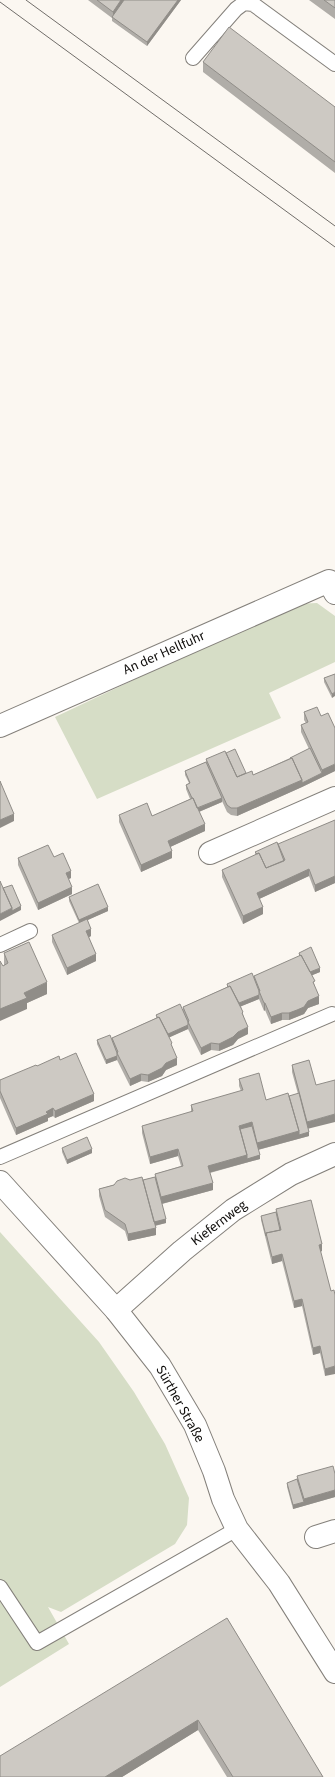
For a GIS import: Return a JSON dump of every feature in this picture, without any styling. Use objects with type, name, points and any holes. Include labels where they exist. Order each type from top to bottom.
[{"type":"street","name":"An der Hellfuhr","points":[[0,726],[333,584]]},
{"type":"street","points":[[210,853],[335,798]]},
{"type":"street","name":"Kiefernweg","points":[[116,1310],[182,1251],[233,1210],[291,1174],[335,1154]]},
{"type":"street","name":"Sürther Straße","points":[[0,1182],[116,1310],[160,1366],[195,1425],[214,1471],[223,1499],[237,1529],[279,1583],[335,1672]]},
{"type":"lane","points":[[193,58],[236,9],[244,3],[253,4],[335,64]]},
{"type":"lane","points":[[0,945],[30,932]]},
{"type":"lane","points":[[0,1157],[332,1014]]},
{"type":"lane","points":[[0,1587],[37,1643],[237,1529]]},
{"type":"green space","points":[[317,603],[335,616],[335,662],[269,693],[281,718],[97,799],[55,717],[295,604]]},
{"type":"green space","points":[[0,1232],[99,1342],[134,1392],[165,1444],[189,1498],[187,1525],[175,1544],[61,1612],[48,1607],[69,1644],[0,1687]]},
{"type":"building","points":[[97,0],[121,0],[113,12]]},
{"type":"building","points":[[124,0],[178,0],[147,42],[112,17]]},
{"type":"building","points":[[324,0],[335,0],[335,8]]},
{"type":"building","points":[[229,27],[335,107],[335,162],[203,62]]},
{"type":"building","points":[[335,674],[335,692],[332,694],[324,678]]},
{"type":"building","points":[[317,707],[321,716],[328,713],[335,728],[335,764],[322,770],[301,725],[308,722],[304,712]]},
{"type":"building","points":[[310,748],[322,773],[302,783],[292,758],[290,758]]},
{"type":"building","points":[[235,749],[246,773],[237,777],[226,753]]},
{"type":"building","points":[[225,751],[237,777],[252,771],[253,775],[292,758],[302,780],[237,808],[231,808],[227,805],[206,759]]},
{"type":"building","points":[[206,762],[222,798],[197,808],[186,785],[190,783],[185,771]]},
{"type":"building","points":[[0,781],[14,814],[0,820]]},
{"type":"building","points":[[193,798],[205,824],[168,841],[172,851],[141,865],[119,815],[147,803],[152,816]]},
{"type":"building","points":[[335,820],[335,876],[315,885],[309,869],[257,893],[263,907],[243,916],[222,870],[259,853],[266,868],[285,860],[278,844]]},
{"type":"building","points":[[277,842],[284,861],[266,868],[259,853],[257,854],[255,852]]},
{"type":"building","points":[[48,845],[54,857],[63,853],[71,871],[66,873],[72,887],[38,903],[18,858]]},
{"type":"building","points":[[0,881],[12,908],[0,914]]},
{"type":"building","points":[[98,884],[108,907],[79,920],[69,897]]},
{"type":"building","points":[[12,885],[21,906],[12,911],[3,888]]},
{"type":"building","points":[[87,919],[91,929],[86,931],[96,954],[67,968],[52,935]]},
{"type":"building","points":[[29,942],[47,982],[24,993],[27,998],[0,1009],[0,961],[3,966],[8,963],[4,953]]},
{"type":"building","points":[[311,947],[320,968],[310,972],[299,953]]},
{"type":"building","points":[[301,955],[315,981],[313,982],[319,996],[308,1001],[304,1007],[289,1013],[282,1013],[271,1017],[254,976]]},
{"type":"building","points":[[252,973],[259,991],[259,995],[239,1003],[230,986],[228,987],[227,984]]},
{"type":"building","points":[[230,986],[243,1012],[242,1013],[248,1027],[219,1044],[211,1043],[201,1048],[188,1022],[189,1021],[183,1007]]},
{"type":"building","points":[[180,1004],[188,1025],[168,1034],[159,1017],[158,1018],[156,1015]]},
{"type":"building","points":[[159,1017],[172,1043],[171,1044],[177,1058],[166,1063],[162,1068],[148,1075],[141,1074],[130,1079],[117,1053],[118,1052],[112,1038]]},
{"type":"building","points":[[110,1035],[117,1056],[106,1060],[97,1040]]},
{"type":"building","points":[[76,1053],[94,1094],[55,1111],[53,1108],[46,1112],[48,1114],[16,1128],[0,1091],[0,1080],[59,1056],[60,1060]]},
{"type":"building","points":[[309,1060],[316,1085],[335,1080],[335,1114],[307,1122],[292,1065]]},
{"type":"building","points":[[259,1073],[266,1100],[288,1093],[299,1131],[257,1143],[252,1122],[239,1126],[247,1155],[208,1166],[213,1183],[161,1197],[155,1174],[183,1166],[178,1149],[150,1157],[142,1126],[193,1111],[191,1105],[243,1090],[239,1079]]},
{"type":"building","points":[[299,1093],[309,1132],[299,1135],[289,1096]]},
{"type":"building","points":[[252,1126],[260,1155],[247,1159],[240,1129]]},
{"type":"building","points":[[87,1137],[92,1149],[67,1160],[62,1148]]},
{"type":"building","points":[[142,1177],[156,1228],[128,1234],[125,1224],[105,1210],[99,1189],[114,1185],[117,1181],[125,1178],[130,1180]]},
{"type":"building","points":[[155,1177],[166,1219],[154,1222],[143,1180]]},
{"type":"building","points":[[311,1200],[322,1244],[319,1245],[331,1291],[334,1290],[335,1295],[335,1366],[325,1369],[320,1346],[313,1348],[302,1299],[294,1301],[282,1254],[272,1257],[266,1233],[281,1230],[276,1209]]},
{"type":"building","points":[[276,1212],[280,1230],[266,1233],[266,1236],[261,1216]]},
{"type":"building","points":[[333,1466],[335,1474],[335,1490],[304,1499],[297,1476]]},
{"type":"building","points":[[297,1479],[304,1502],[293,1505],[287,1483]]},
{"type":"building","points":[[227,1618],[323,1777],[233,1777],[198,1720],[105,1777],[0,1777],[0,1756]]},
{"type":"tram line","points":[[26,0],[335,226]]},
{"type":"tram line","points":[[0,2],[335,247]]}]
